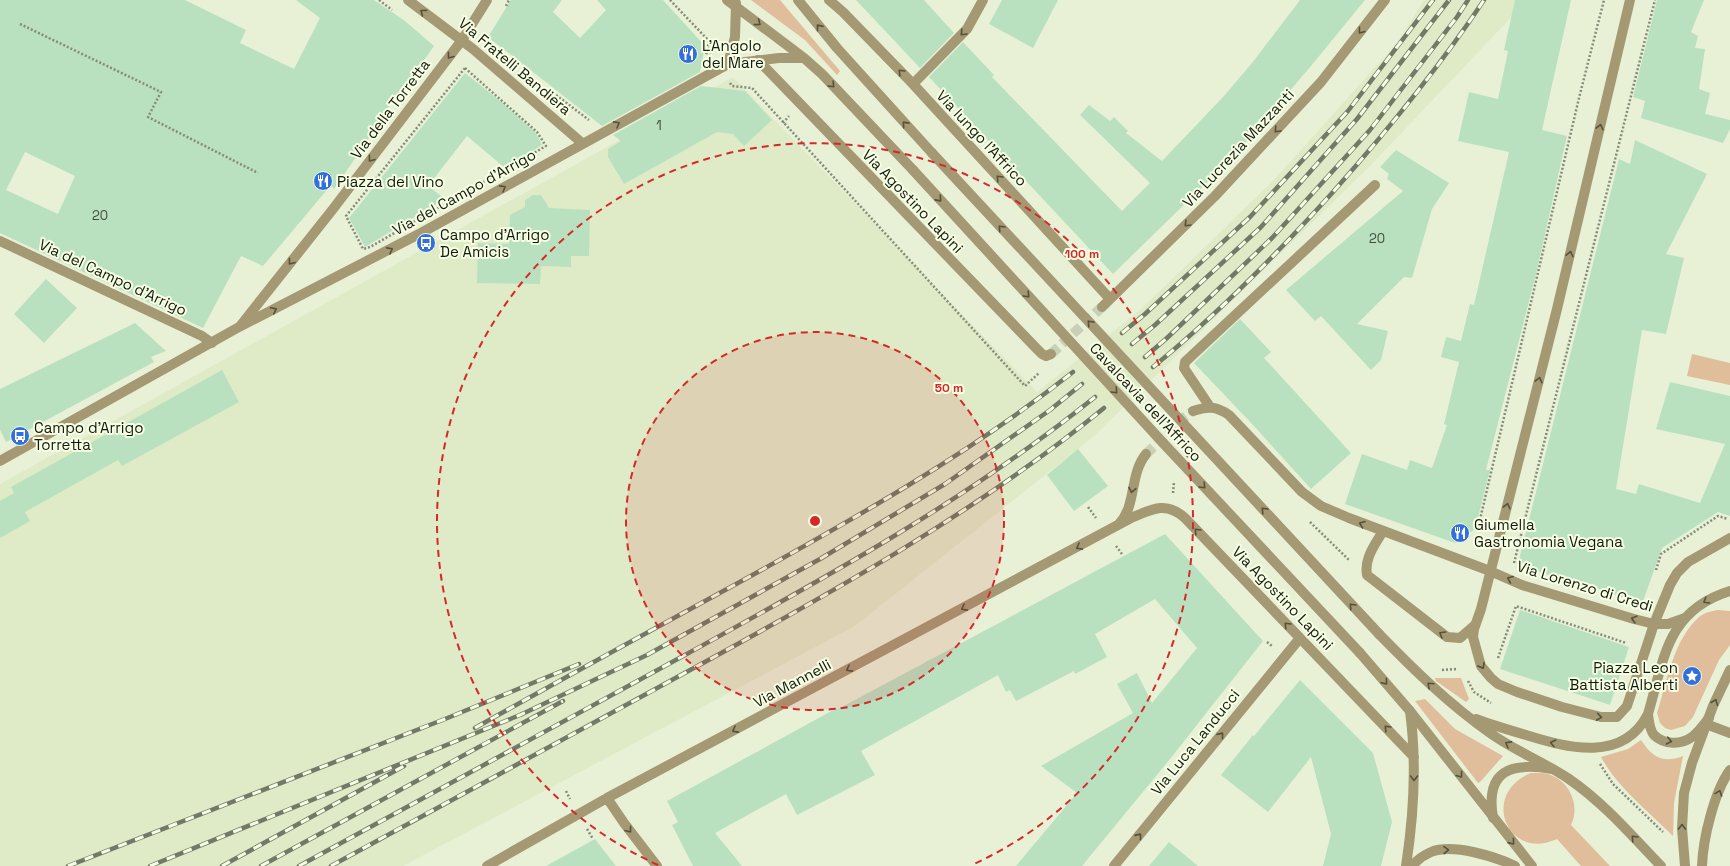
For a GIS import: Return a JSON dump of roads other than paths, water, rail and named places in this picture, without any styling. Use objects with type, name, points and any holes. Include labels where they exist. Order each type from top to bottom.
[{"type":"street","name":"Via Fratelli Bandiera","points":[[408,0],[462,40],[582,143]]},
{"type":"street","name":"Via della Torretta","points":[[239,327],[333,209],[462,40],[487,0]]},
{"type":"street","name":"Cavalcavia dell'Affrico","points":[[727,0],[736,3],[804,58],[844,98],[913,170],[1360,653],[1410,711]]},
{"type":"street","name":"Cavalcavia dell'Affrico","points":[[798,0],[837,48],[932,153],[1379,634],[1429,684],[1460,710]]},
{"type":"street","name":"Via lungo l'Affrico","points":[[829,0],[843,12],[913,84],[1110,299]]},
{"type":"street","points":[[913,84],[967,29],[984,0]]},
{"type":"street","name":"Via Lucrezia Mazzanti","points":[[1102,307],[1215,196],[1321,82],[1385,0]]},
{"type":"street","points":[[1630,0],[1559,302],[1475,627],[1475,644],[1481,666],[1498,684],[1517,692],[1590,715],[1610,718],[1617,717],[1627,706],[1654,624],[1670,585],[1677,573],[1688,562],[1730,538]]},
{"type":"street","points":[[725,65],[735,37],[736,3]]},
{"type":"street","name":"Via del Campo d'Arrigo","points":[[0,461],[239,327],[402,244],[725,65],[758,60],[804,58]]},
{"type":"street","name":"Via Agostino Lapini","points":[[758,60],[1037,349],[1046,356],[1051,354]]},
{"type":"street","points":[[1193,411],[1210,407],[1184,368],[1185,362],[1375,186]]},
{"type":"street","name":"Via del Campo d'Arrigo","points":[[0,241],[202,336],[212,343]]},
{"type":"street","name":"Via Lorenzo di Credi","points":[[1210,407],[1219,409],[1229,415],[1309,498],[1321,506],[1490,571],[1522,585],[1654,624],[1668,624],[1685,618]]},
{"type":"street","points":[[1113,528],[1124,519],[1138,465],[1146,454]]},
{"type":"street","name":"Via Agostino Lapini","points":[[1113,528],[1151,510],[1163,508],[1175,510],[1185,518],[1414,756]]},
{"type":"street","name":"Via Mannelli","points":[[487,866],[607,798],[1113,528]]},
{"type":"street","points":[[1383,531],[1369,554],[1366,568],[1367,575],[1447,637],[1460,638],[1475,627]]},
{"type":"street","points":[[1460,710],[1477,719],[1497,726],[1575,748],[1594,748],[1621,741],[1634,734],[1639,729],[1648,714],[1670,640],[1685,618],[1698,606],[1710,598],[1730,590]]},
{"type":"street","name":"Via Luca Landucci","points":[[1114,866],[1300,638]]},
{"type":"street","points":[[1685,866],[1682,828],[1684,793],[1692,763],[1721,686],[1730,670]]},
{"type":"street","points":[[1460,710],[1503,742],[1569,779],[1606,808],[1662,866]]},
{"type":"street","points":[[1406,866],[1413,814],[1414,756],[1410,711]]},
{"type":"street","points":[[1410,711],[1532,866]]},
{"type":"street","points":[[1648,714],[1649,724],[1653,734],[1661,740],[1675,743],[1691,738],[1708,721]]},
{"type":"street","points":[[1708,721],[1730,733]]},
{"type":"street","points":[[1493,818],[1493,790],[1500,776],[1508,771],[1524,766],[1534,766],[1554,770]]},
{"type":"street","points":[[1702,866],[1702,849],[1710,818],[1722,784],[1730,770]]},
{"type":"street","points":[[607,798],[657,866]]},
{"type":"street","points":[[1412,866],[1421,857],[1441,849],[1470,852],[1515,866]]},
{"type":"tunnel","points":[[1051,354],[1102,307]]},
{"type":"tunnel","points":[[1146,454],[1193,411]]},
{"type":"railway","points":[[1122,333],[1145,314],[1250,217],[1348,111],[1433,0]]},
{"type":"railway","points":[[1132,344],[1155,325],[1261,227],[1357,119],[1449,0]]},
{"type":"railway","points":[[1145,357],[1272,238],[1370,130],[1457,17],[1468,0]]},
{"type":"railway","points":[[1153,367],[1224,305],[1333,192],[1431,75],[1484,0]]},
{"type":"railway","points":[[475,728],[868,510],[993,431],[1073,372]]},
{"type":"railway","points":[[150,866],[520,715],[647,655],[820,559],[945,484],[1050,410],[1082,384]]},
{"type":"railway","points":[[299,866],[729,631],[837,570],[944,505],[995,471],[1046,435],[1095,397]]},
{"type":"railway","points":[[331,866],[746,640],[852,579],[904,548],[1007,481],[1056,446],[1104,408]]},
{"type":"railway","points":[[68,866],[445,719],[579,664]]},
{"type":"railway","points":[[261,866],[563,701]]},
{"type":"railway","points":[[222,866],[404,766]]},
{"type":"place","name":"L'Angolo del Mare","points":[[688,54]]},
{"type":"place","name":"Piazza del Vino","points":[[323,181]]},
{"type":"place","name":"Campo d'Arrigo De Amicis","points":[[426,243]]},
{"type":"place","name":"Campo d'Arrigo Torretta","points":[[20,436]]},
{"type":"place","name":"Giumella Gastronomia Vegana","points":[[1460,533]]},
{"type":"place","name":"Piazza Leon Battista Alberti","points":[[1692,676]]}]
